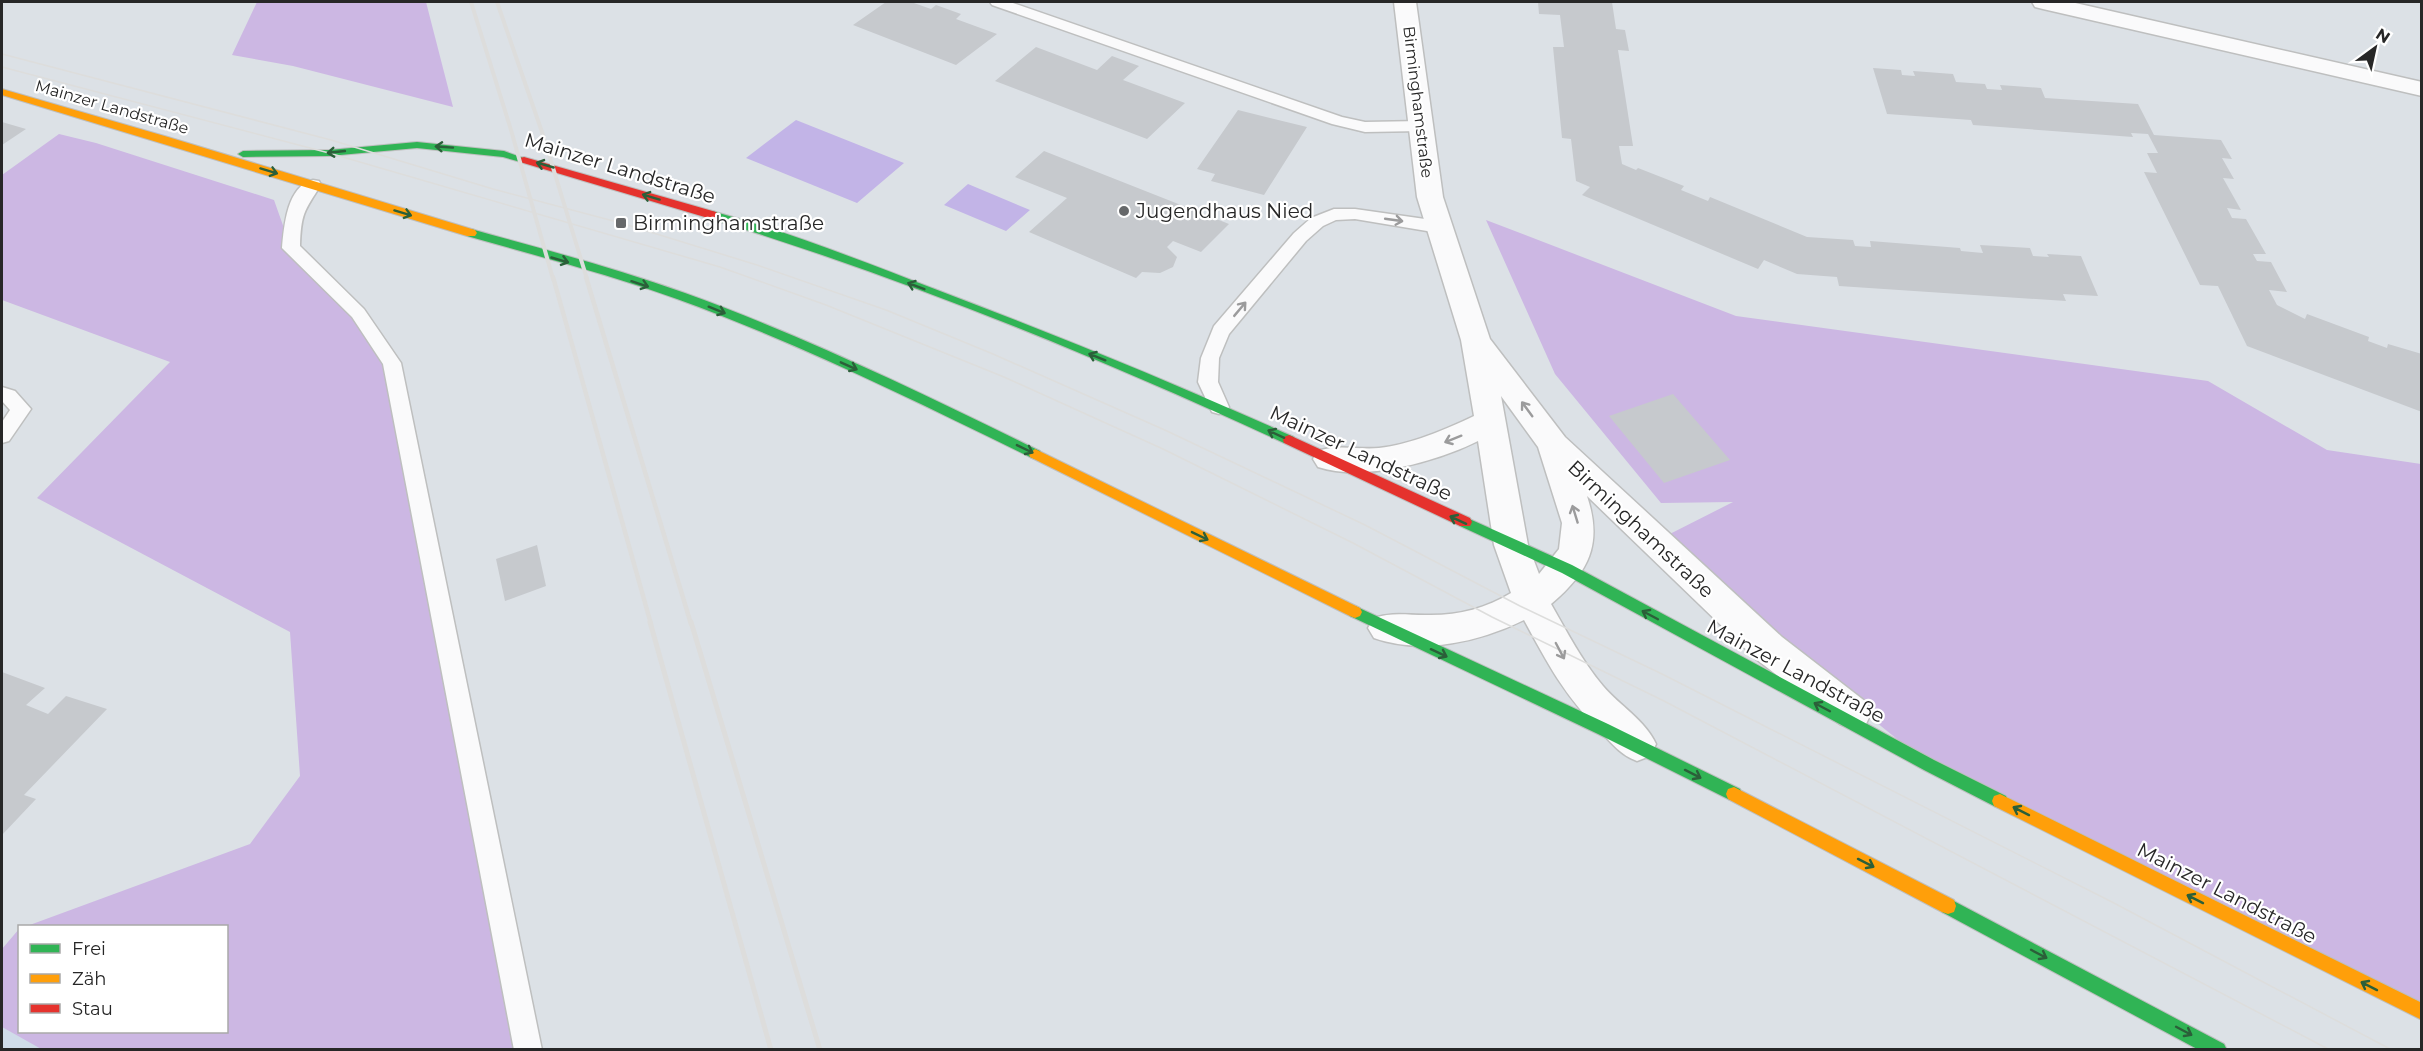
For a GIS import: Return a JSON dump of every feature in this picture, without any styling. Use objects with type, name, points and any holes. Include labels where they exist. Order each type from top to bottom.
[{"type":"main road","name":"Mainzer Landstraße","points":[[2,92],[106,120],[702,304],[795,342],[936,405],[1386,628],[1641,747],[1964,914],[2218,1050]]},
{"type":"main road","name":"Mainzer Landstraße","points":[[213,154],[329,153],[417,145],[504,154],[746,225],[996,316],[1219,407],[1511,545],[1567,569],[1929,765],[2421,1012]]},
{"type":"street","name":"Birminghamstraße","points":[[1405,2],[1430,197],[1476,340],[1511,545],[1531,600],[1571,672],[1592,698],[1641,747]]},
{"type":"street","points":[[2043,2],[2421,89]]},
{"type":"street","name":"Birminghamstraße","points":[[1476,340],[1554,445],[1769,648],[1843,706],[1929,765]]},
{"type":"street","points":[[1329,459],[1380,460],[1452,440],[1491,422]]},
{"type":"street","name":"Birminghamstraße","points":[[1386,628],[1435,631],[1464,627],[1531,600],[1567,569],[1578,543],[1579,527],[1554,445]]},
{"type":"lane","points":[[997,2],[1338,121],[1365,127],[1421,126]]},
{"type":"lane","points":[[313,185],[299,201],[293,213],[291,248],[358,313],[392,363],[528,1050]]},
{"type":"lane","points":[[1219,407],[1208,382],[1210,358],[1221,331],[1300,237],[1317,222],[1334,215],[1355,214],[1439,227]]},
{"type":"lane","points":[[2,394],[8,396],[21,409],[2,436]]},
{"type":"shaded area","points":[[257,2],[426,2],[453,107],[293,66],[232,55]]},
{"type":"shaded area","points":[[796,120],[904,163],[857,203],[746,158]]},
{"type":"shaded area","points":[[59,134],[96,143],[274,200],[291,248],[358,313],[392,363],[528,1049],[43,1050],[2,1027],[2,949],[18,930],[18,1033],[228,1033],[228,925],[30,925],[250,844],[300,776],[290,632],[37,498],[170,362],[2,300],[2,175]]},
{"type":"shaded area","points":[[968,184],[1030,210],[1006,231],[944,205]]},
{"type":"shaded area","points":[[1486,220],[1736,316],[2208,381],[2327,450],[2421,464],[2421,1012],[1929,765],[1654,542],[1733,502],[1661,503],[1555,374]]},
{"type":"shaded area","points":[[2,1027],[43,1049],[2,1049]]},
{"type":"building","points":[[886,2],[911,2],[931,9],[936,5],[961,14],[956,19],[997,34],[956,65],[853,25]]},
{"type":"building","points":[[1538,2],[1612,2],[1616,29],[1625,30],[1629,51],[1618,50],[1633,146],[1619,146],[1622,164],[1684,186],[1681,190],[1708,201],[1710,197],[1807,237],[1853,240],[1855,246],[1871,247],[1870,241],[1960,248],[1961,251],[1983,253],[1980,245],[2030,248],[2033,256],[2049,257],[2047,254],[2081,256],[2098,296],[2063,294],[2066,301],[1839,286],[1837,277],[1797,274],[1764,260],[1758,269],[1582,195],[1590,187],[1576,181],[1571,139],[1562,138],[1553,47],[1564,47],[1560,15],[1539,14]]},
{"type":"building","points":[[1036,47],[1097,70],[1112,56],[1139,66],[1123,80],[1185,103],[1147,139],[995,81]]},
{"type":"building","points":[[1873,68],[1901,70],[1902,75],[1915,76],[1913,71],[1953,74],[1956,82],[1985,84],[1987,89],[2002,90],[2000,85],[2041,88],[2045,98],[2138,104],[2154,135],[2221,140],[2232,159],[2222,158],[2234,179],[2223,178],[2241,210],[2227,208],[2232,218],[2246,219],[2266,254],[2253,254],[2257,261],[2271,262],[2287,292],[2269,290],[2277,305],[2305,319],[2307,314],[2369,337],[2368,341],[2387,348],[2388,344],[2422,354],[2422,412],[2247,346],[2218,286],[2200,285],[2144,172],[2157,173],[2147,153],[2158,153],[2148,134],[2131,133],[2133,137],[1973,125],[1971,120],[1887,114]]},
{"type":"building","points":[[1238,110],[1307,127],[1264,195],[1211,181],[1215,174],[1197,169]]},
{"type":"building","points":[[2,122],[26,129],[2,145]]},
{"type":"building","name":"Jugendhaus Nied","points":[[1044,151],[1229,224],[1201,252],[1173,241],[1167,247],[1177,257],[1173,267],[1160,273],[1142,272],[1136,278],[1029,232],[1067,198],[1015,177]]},
{"type":"building","points":[[1673,394],[1730,460],[1664,483],[1609,416]]},
{"type":"building","points":[[537,545],[546,586],[505,601],[496,559]]},
{"type":"building","points":[[2,672],[45,688],[26,705],[48,714],[66,696],[107,709],[24,795],[36,799],[2,835]]},
{"type":"tram line","points":[[2,54],[331,140],[493,189],[621,223],[757,265],[886,310],[993,354],[1167,431],[1365,525],[1520,606],[1662,674],[2112,902],[2392,1050]]},
{"type":"tram line","points":[[2,67],[329,153],[720,267],[826,305],[1004,377],[1163,449],[1353,543],[1492,617],[1664,701],[2330,1050]]},
{"type":"railway","points":[[471,2],[511,130],[553,279]]},
{"type":"railway","points":[[497,2],[543,135],[587,279]]},
{"type":"railway","points":[[553,277],[651,624]]},
{"type":"railway","points":[[586,277],[691,624]]},
{"type":"railway","points":[[650,622],[771,1050]]},
{"type":"railway","points":[[691,622],[820,1050]]},
{"type":"traffic: fast","points":[[243,154],[329,153],[417,145],[504,154],[524,160]]},
{"type":"traffic: fast","points":[[712,215],[912,284],[1028,329],[1160,382],[1289,440]]},
{"type":"traffic: fast","points":[[471,233],[629,279],[726,313],[860,371],[1035,454]]},
{"type":"traffic: fast","points":[[1465,522],[1567,569],[2000,801]]},
{"type":"traffic: fast","points":[[1355,612],[1603,729],[1734,794]]},
{"type":"traffic: fast","points":[[1948,906],[2218,1050]]},
{"type":"traffic: slow","points":[[2,92],[471,233]]},
{"type":"traffic: slow","points":[[1035,454],[1355,612]]},
{"type":"traffic: slow","points":[[1734,794],[1948,906]]},
{"type":"traffic: slow","points":[[2000,801],[2422,1012]]},
{"type":"traffic: jam","points":[[524,160],[712,215]]},
{"type":"traffic: jam","points":[[1289,440],[1465,522]]},
{"type":"place","name":"Jugendhaus Nied","points":[[1124,211]]},
{"type":"place","name":"Birminghamstraße","points":[[621,223]]}]
